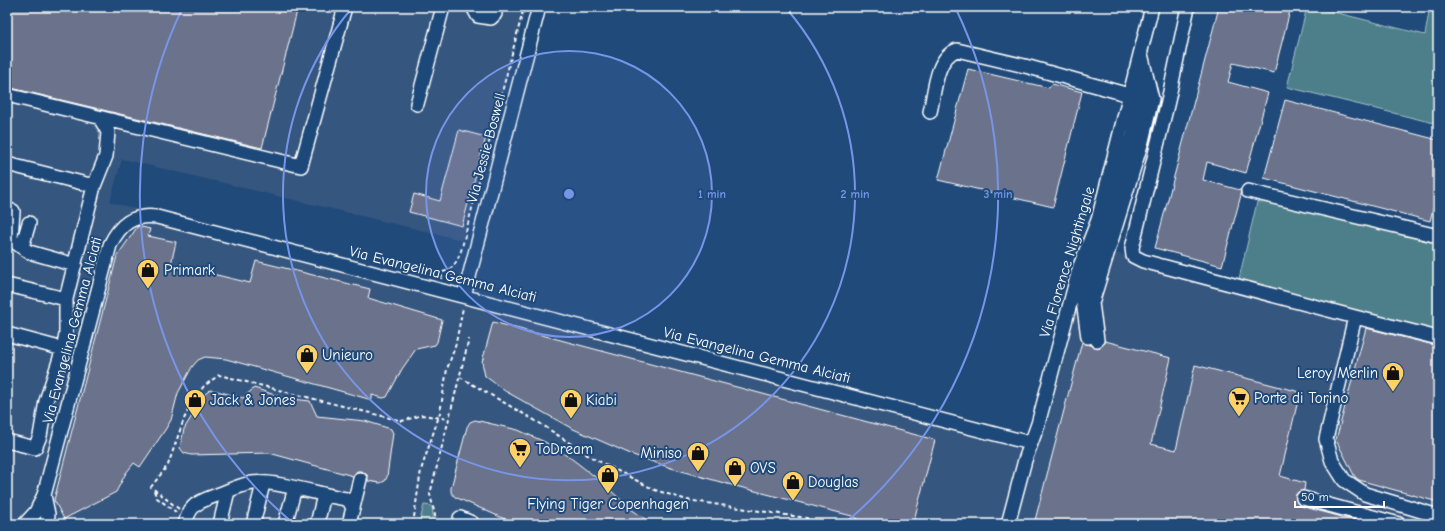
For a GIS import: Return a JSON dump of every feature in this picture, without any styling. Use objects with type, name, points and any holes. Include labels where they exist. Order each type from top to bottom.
[{"type":"street","points":[[7,95],[301,166],[345,7]]},
{"type":"street","points":[[417,104],[442,7]]},
{"type":"street","points":[[473,7],[478,16],[493,12]]},
{"type":"street","name":"Via Jessie Boswell","points":[[465,297],[539,7]]},
{"type":"street","name":"Via Florence Nightingale","points":[[1008,524],[1030,443],[1038,424],[1080,266],[1098,220],[1152,7]]},
{"type":"street","points":[[1188,7],[1168,101],[1132,248],[1134,256],[1144,261],[1438,338]]},
{"type":"street","points":[[930,112],[944,60],[950,52],[957,50],[1029,67],[1129,95]]},
{"type":"street","points":[[1135,72],[1142,98],[1132,139],[1083,301],[1092,338],[1092,303],[1142,141],[1152,98],[1140,52]]},
{"type":"street","points":[[7,441],[35,448],[40,436],[46,400],[63,349],[66,334],[66,299],[94,186],[106,156],[108,132],[100,118]]},
{"type":"street","points":[[108,132],[125,124]]},
{"type":"street","points":[[7,164],[94,186]]},
{"type":"street","points":[[1248,190],[1438,236]]},
{"type":"street","points":[[13,211],[9,238],[29,252],[75,265]]},
{"type":"street","name":"Via Evangelina Gemma Alciati","points":[[25,524],[36,512],[44,496],[110,245],[116,232],[122,226],[130,221],[146,216],[157,217],[1030,443]]},
{"type":"street","points":[[22,247],[29,223]]},
{"type":"street","points":[[7,285],[66,299]]},
{"type":"street","points":[[1355,317],[1326,439],[1332,461],[1344,480],[1365,494],[1438,516]]},
{"type":"street","points":[[7,334],[63,349]]},
{"type":"street","points":[[349,524],[353,508],[364,480],[358,524]]},
{"type":"street","points":[[185,524],[190,509],[209,498],[252,483],[295,488],[346,499],[350,502],[353,508]]},
{"type":"street","points":[[253,524],[263,484]]},
{"type":"street","points":[[285,524],[295,488]]},
{"type":"street","points":[[220,524],[228,492]]},
{"type":"street","points":[[317,524],[324,495]]},
{"type":"street","name":"Via Evangelina Gemma Alciati","points":[[44,496],[48,514],[48,524]]},
{"type":"street","points":[[1303,498],[1399,524]]},
{"type":"street","points":[[25,524],[31,522],[40,524]]},
{"type":"path","points":[[438,290],[443,272],[451,268],[456,263],[461,251],[524,7]]},
{"type":"path","points":[[413,524],[421,470],[439,417],[447,368],[455,347],[465,297]]},
{"type":"path","points":[[437,524],[430,494],[469,339]]},
{"type":"path","points":[[175,512],[157,498],[151,487],[168,465],[184,419],[193,400],[204,386],[219,375],[402,421],[422,415],[449,419]]},
{"type":"path","points":[[460,376],[541,424],[589,456],[655,490],[688,500],[806,518],[822,524]]},
{"type":"path","points":[[153,490],[178,509]]},
{"type":"shaded area","points":[[7,7],[526,7],[462,240],[122,159],[110,202],[438,290],[1030,443],[1080,266],[1108,251],[1438,338],[1438,524],[7,524]]},
{"type":"green space","points":[[1307,7],[1314,7],[1425,35],[1429,12],[1435,9],[1438,14],[1438,124],[1287,87]]},
{"type":"green space","points":[[1258,198],[1438,244],[1438,335],[1238,283]]},
{"type":"green space","points":[[424,505],[432,506],[434,524],[419,524]]},
{"type":"building","points":[[7,7],[298,7],[262,148],[7,87]]},
{"type":"building","points":[[1219,7],[1291,7],[1274,73],[1233,63],[1228,82],[1268,93],[1246,173],[1207,162],[1203,180],[1240,190],[1241,195],[1222,266],[1155,248]]},
{"type":"building","points":[[968,69],[1049,88],[1052,84],[1082,92],[1053,207],[938,180]]},
{"type":"building","points":[[1285,100],[1438,140],[1438,189],[1430,221],[1264,178]]},
{"type":"building","points":[[459,130],[486,137],[462,226],[409,212],[414,194],[440,201]]},
{"type":"building","points":[[138,226],[150,229],[148,236],[176,242],[171,264],[250,283],[256,261],[370,289],[368,298],[442,320],[437,342],[435,345],[416,349],[402,369],[387,397],[383,398],[372,395],[372,400],[226,359],[205,357],[198,360],[192,367],[178,393],[171,420],[140,467],[134,463],[126,473],[116,492],[64,519],[54,500],[117,256]]},
{"type":"building","points":[[493,322],[935,440],[913,524],[865,524],[852,516],[671,468],[633,455],[571,428],[505,391],[485,376],[482,362]]},
{"type":"building","name":"Leroy Merlin","points":[[1366,328],[1438,346],[1438,502],[1359,480],[1355,477],[1336,440]]},
{"type":"building","name":"Porte di Torino","points":[[1105,341],[1171,358],[1151,444],[1176,450],[1195,365],[1300,392],[1280,476],[1305,483],[1304,490],[1298,492],[1295,496],[1297,503],[1301,506],[1368,524],[1034,524],[1082,342],[1098,348],[1102,346]]},
{"type":"building","points":[[254,388],[284,398],[310,401],[317,416],[365,421],[391,429],[393,433],[387,477],[385,481],[380,483],[368,481],[368,476],[362,471],[357,471],[353,476],[269,453],[191,455],[184,453],[180,448],[184,429],[205,394],[210,390],[243,398]]},
{"type":"building","name":"ToDream","points":[[475,420],[518,430],[545,442],[572,459],[598,479],[631,509],[652,524],[516,524],[455,497],[451,492],[451,488],[467,427],[470,422]]},
{"type":"place","name":"Primark","points":[[148,290]]},
{"type":"place","name":"Unieuro","points":[[307,374]]},
{"type":"place","name":"Leroy Merlin","points":[[1393,392]]},
{"type":"place","name":"Porte di Torino","points":[[1239,418]]},
{"type":"place","name":"Jack & Jones","points":[[195,420]]},
{"type":"place","name":"Kiabi","points":[[571,420]]},
{"type":"place","name":"ToDream","points":[[520,468]]},
{"type":"place","name":"Miniso","points":[[698,472]]},
{"type":"place","name":"OVS","points":[[735,488]]},
{"type":"place","name":"Flying Tiger Copenhagen","points":[[608,494]]},
{"type":"place","name":"Douglas","points":[[793,502]]}]
